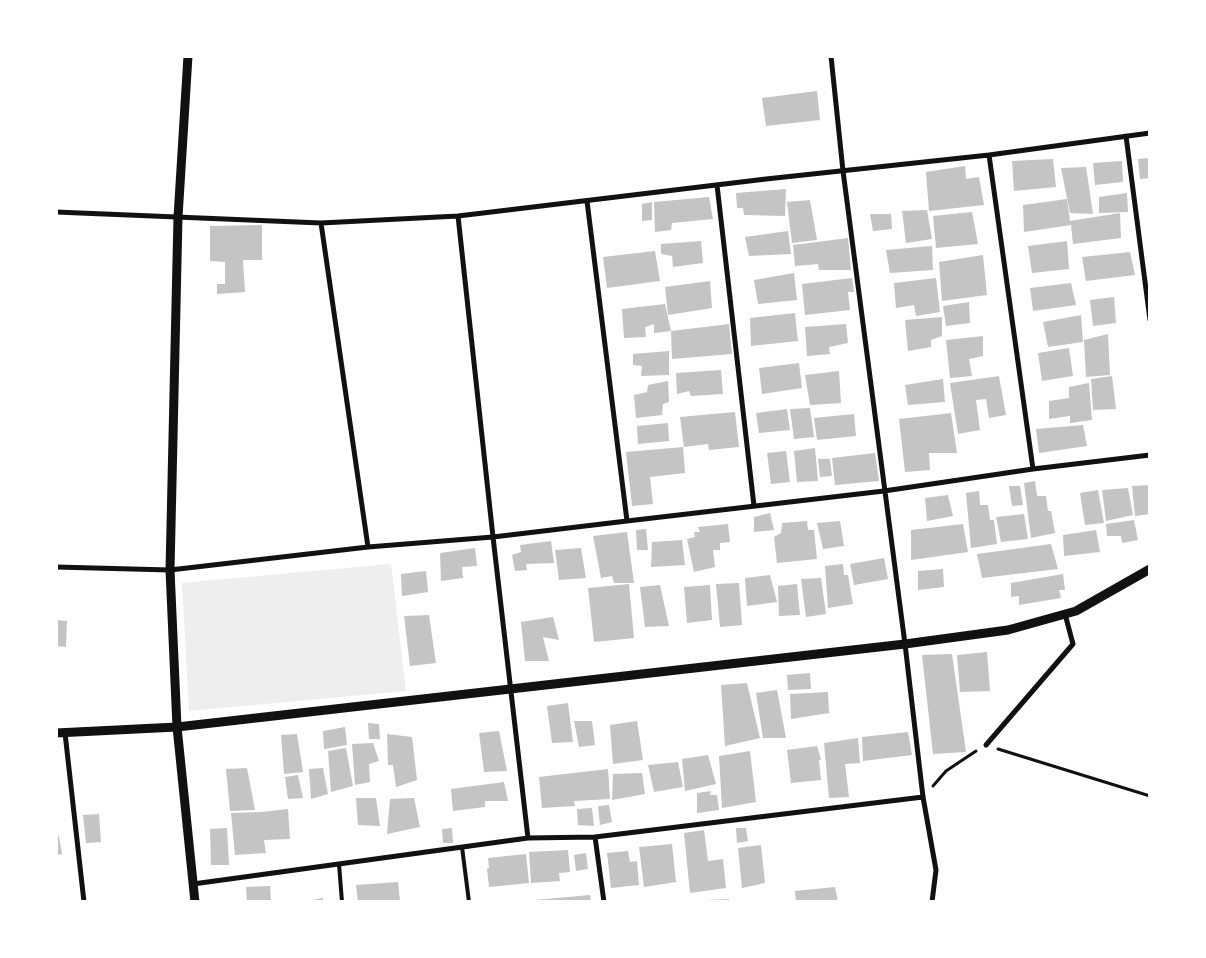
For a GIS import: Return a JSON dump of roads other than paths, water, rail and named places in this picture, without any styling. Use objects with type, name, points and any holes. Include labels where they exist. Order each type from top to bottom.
[{"type":"street","points":[[188,56],[178,217],[170,570],[177,727],[195,902]]},
{"type":"street","points":[[831,56],[843,171],[923,797],[936,870],[932,902]]},
{"type":"street","points":[[56,212],[321,223],[458,216],[989,155],[1150,133]]},
{"type":"street","points":[[1126,136],[1150,320]]},
{"type":"street","points":[[989,155],[1033,469]]},
{"type":"street","points":[[717,186],[754,506]]},
{"type":"street","points":[[587,201],[627,521]]},
{"type":"street","points":[[458,216],[528,838]]},
{"type":"street","points":[[321,223],[368,547]]},
{"type":"street","points":[[56,567],[170,570],[368,547],[494,537],[884,491],[1033,469],[1150,456]]},
{"type":"street","points":[[84,902],[61,733],[177,727],[511,690],[1008,630],[1076,611],[1150,568]]},
{"type":"street","points":[[986,745],[1073,644],[1065,614]]},
{"type":"street","points":[[193,884],[528,838],[595,837],[923,797]]},
{"type":"street","points":[[595,837],[604,902]]},
{"type":"lane","points":[[462,847],[468,902]]},
{"type":"lane","points":[[339,864],[342,902]]}]
